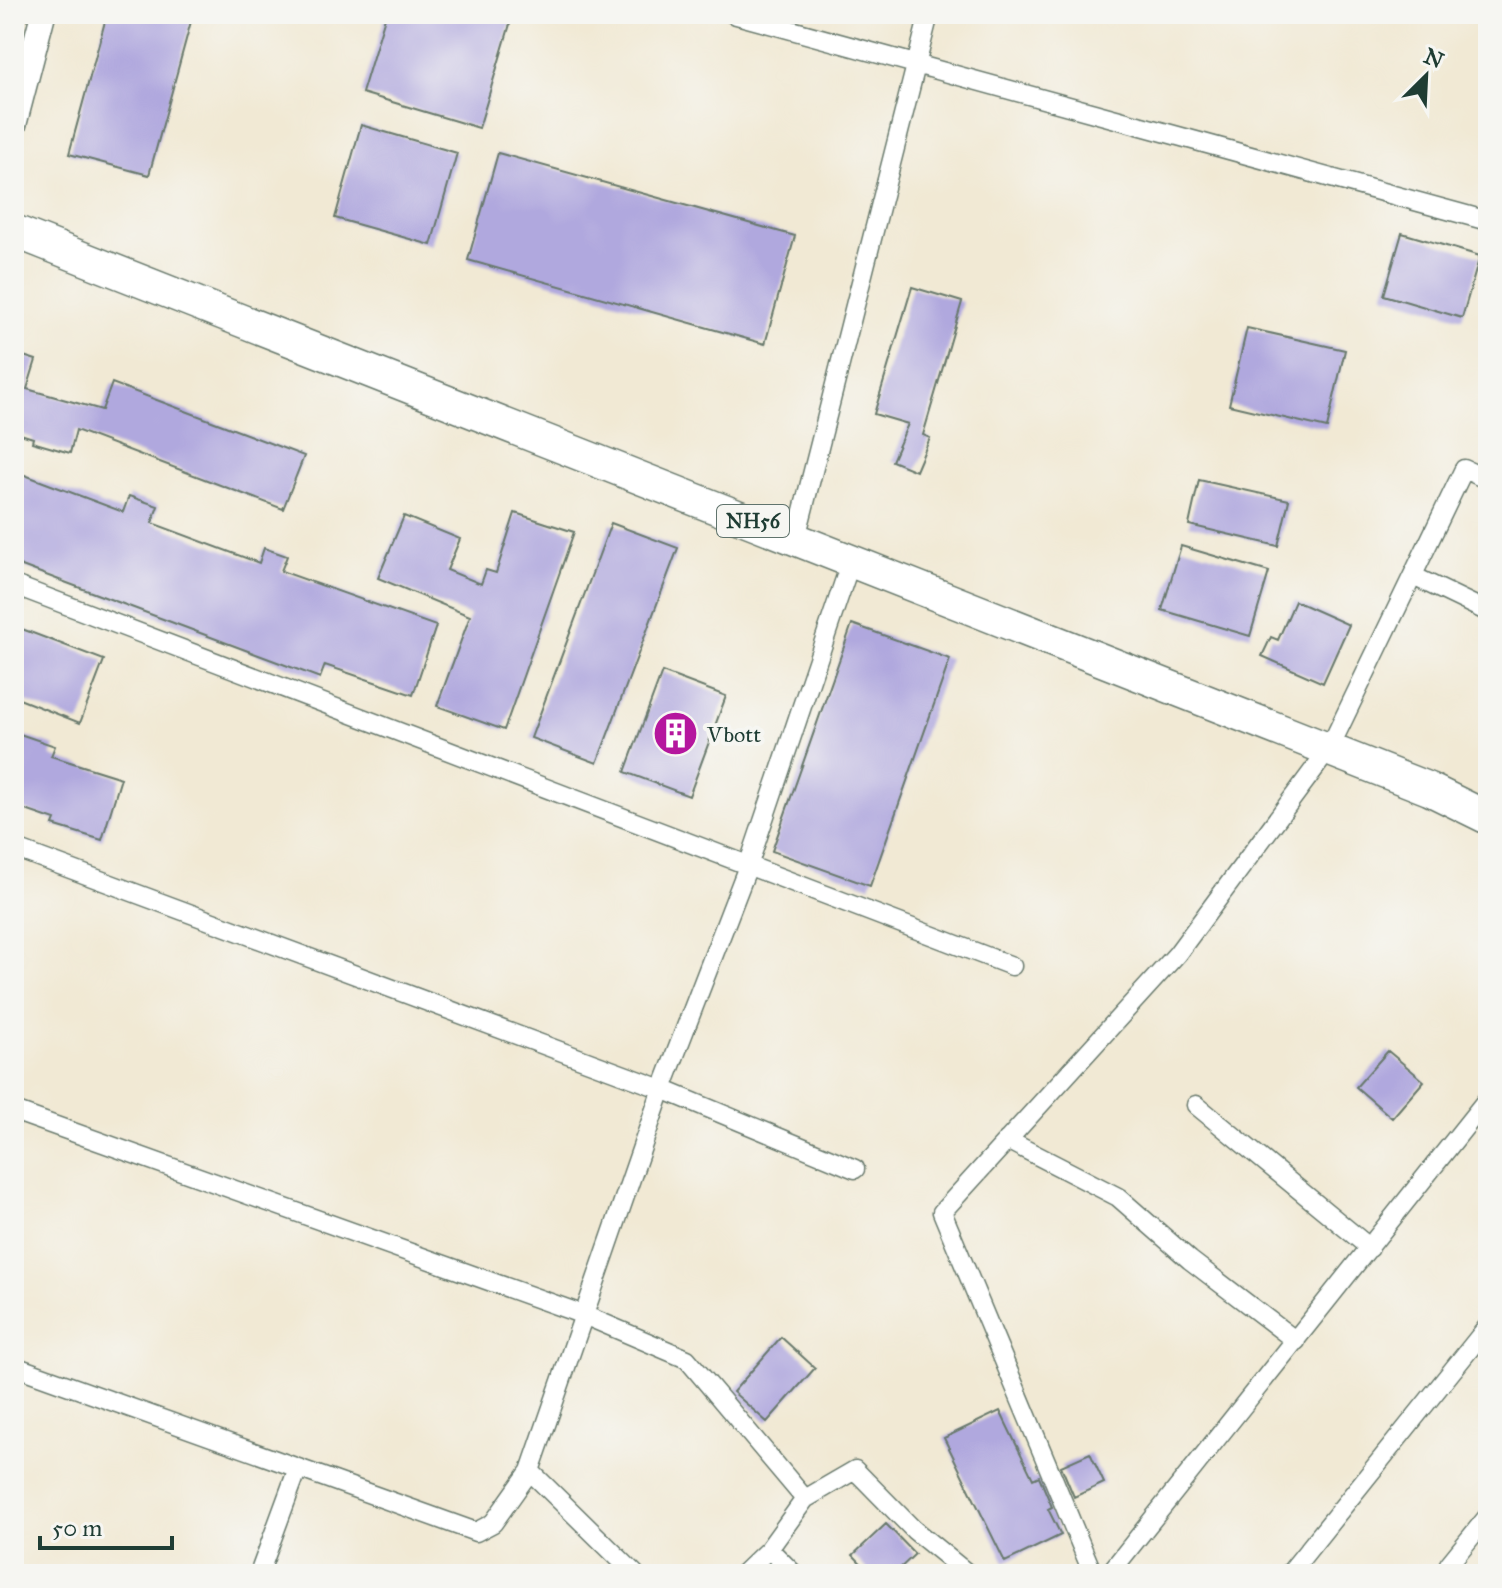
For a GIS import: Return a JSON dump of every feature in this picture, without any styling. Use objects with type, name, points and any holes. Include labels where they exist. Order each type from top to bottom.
[{"type":"highway","name":"NH56","points":[[14,231],[1329,749],[1429,789],[1488,818]]},
{"type":"street","points":[[14,125],[43,14]]},
{"type":"street","points":[[733,14],[1488,221]]},
{"type":"street","points":[[796,538],[929,14]]},
{"type":"street","points":[[1093,1574],[942,1212],[1177,954],[1329,749],[1464,469],[1488,480]]},
{"type":"street","points":[[14,1366],[476,1532],[493,1523],[530,1471],[662,1089],[748,866],[851,561]]},
{"type":"street","points":[[1413,576],[1488,612]]},
{"type":"street","points":[[14,585],[1012,966]]},
{"type":"street","points":[[14,848],[662,1089],[855,1169]]},
{"type":"street","points":[[1109,1574],[1488,1098]]},
{"type":"street","points":[[1196,1105],[1370,1248]]},
{"type":"street","points":[[14,1111],[584,1315],[687,1359],[805,1499]]},
{"type":"street","points":[[1007,1140],[1118,1197],[1190,1260],[1296,1341]]},
{"type":"street","points":[[1289,1574],[1488,1326]]},
{"type":"street","points":[[259,1574],[298,1468]]},
{"type":"street","points":[[743,1574],[769,1549],[805,1499],[855,1470],[914,1530],[968,1574]]},
{"type":"street","points":[[530,1471],[635,1574]]},
{"type":"street","points":[[1449,1564],[1488,1516]]},
{"type":"street","points":[[769,1549],[794,1574]]},
{"type":"building","points":[[107,14],[193,14],[149,175],[69,154]]},
{"type":"building","points":[[386,14],[513,14],[479,128],[362,93]]},
{"type":"building","points":[[361,125],[457,153],[431,245],[335,218]]},
{"type":"building","points":[[498,153],[795,236],[765,344],[468,260]]},
{"type":"building","points":[[1402,233],[1480,256],[1462,318],[1384,295]]},
{"type":"building","points":[[912,287],[962,302],[923,435],[930,438],[916,471],[892,461],[908,424],[874,414]]},
{"type":"building","points":[[1247,328],[1345,350],[1327,428],[1229,405]]},
{"type":"building","points":[[14,353],[36,360],[27,389],[102,410],[112,383],[304,456],[283,509],[76,430],[70,453],[32,442],[33,438],[14,432]]},
{"type":"building","points":[[14,471],[123,512],[129,496],[158,506],[152,523],[259,563],[264,548],[287,556],[281,571],[436,626],[413,695],[325,665],[320,678],[14,563]]},
{"type":"building","points":[[1199,480],[1289,500],[1278,546],[1189,525]]},
{"type":"building","points":[[515,513],[574,532],[504,730],[437,706],[470,616],[378,578],[404,516],[460,539],[447,570],[481,584],[486,570],[496,573]]},
{"type":"building","points":[[611,523],[678,548],[597,763],[531,738]]},
{"type":"building","points":[[1181,546],[1269,572],[1250,636],[1162,610]]},
{"type":"building","points":[[1295,601],[1349,625],[1323,683],[1262,656],[1271,637],[1278,640]]},
{"type":"building","points":[[852,624],[950,659],[870,886],[772,851]]},
{"type":"building","points":[[14,626],[104,660],[80,723],[14,697]]},
{"type":"building","name":"Vbott","points":[[662,672],[726,696],[689,796],[625,772]]},
{"type":"building","points":[[14,732],[55,746],[51,756],[121,778],[102,840],[53,825],[55,820],[14,806]]},
{"type":"building","points":[[1388,1051],[1424,1081],[1392,1118],[1356,1087]]},
{"type":"building","points":[[781,1337],[815,1368],[767,1422],[733,1392]]},
{"type":"building","points":[[1000,1411],[1033,1479],[1039,1476],[1052,1507],[1048,1509],[1061,1535],[1005,1562],[944,1438]]},
{"type":"building","points":[[1090,1453],[1104,1483],[1074,1497],[1061,1466]]},
{"type":"building","points":[[886,1524],[915,1554],[894,1574],[871,1574],[853,1555]]},
{"type":"place","name":"Vbott","points":[[676,734]]}]
